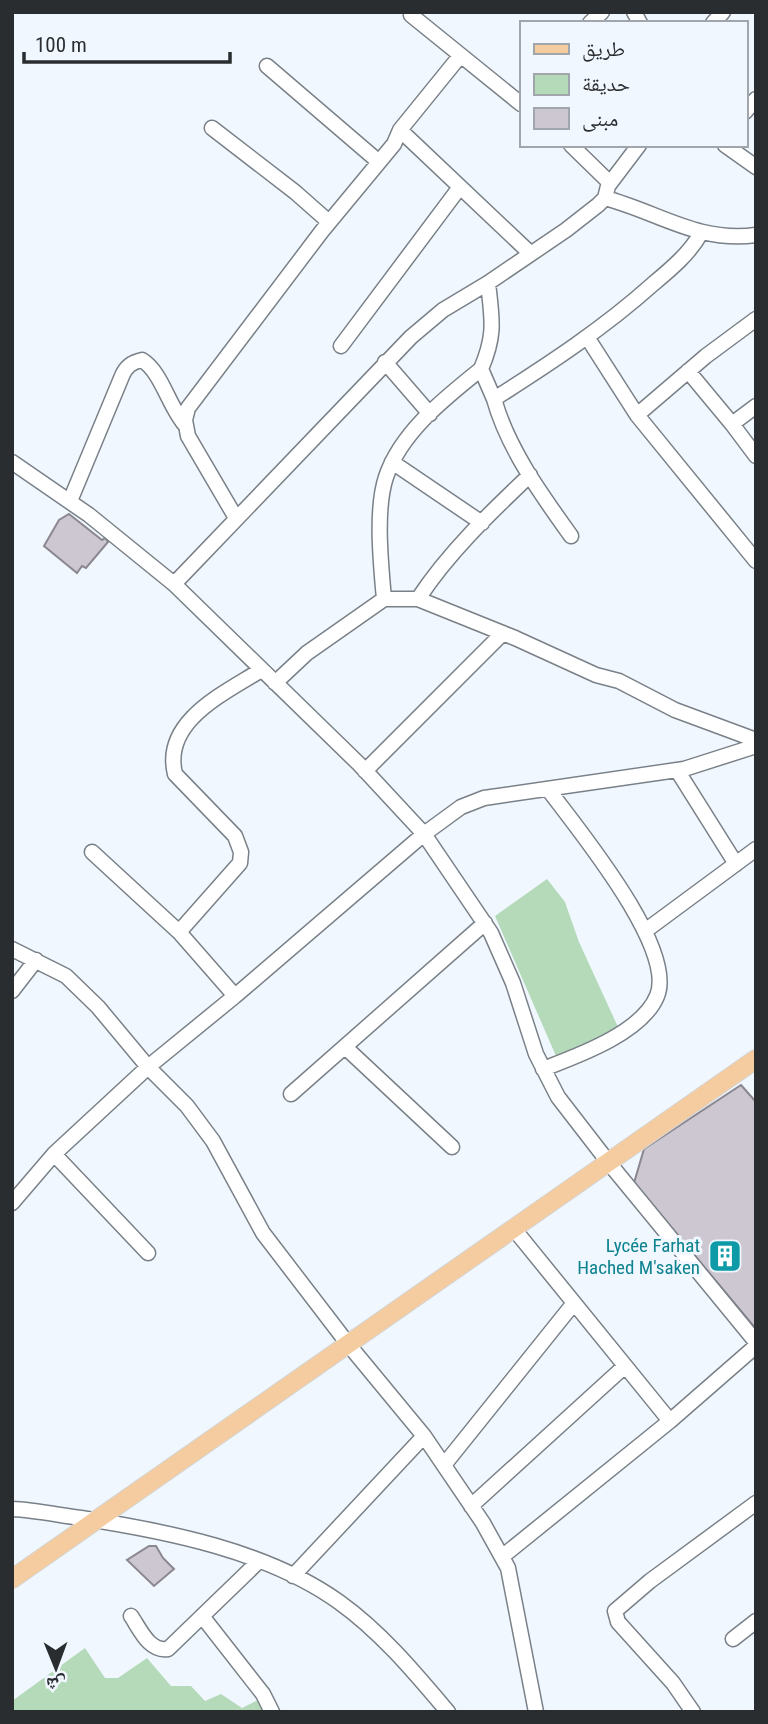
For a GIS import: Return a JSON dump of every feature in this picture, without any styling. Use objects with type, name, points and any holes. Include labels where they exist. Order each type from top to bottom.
[{"type":"main road","points":[[12,1579],[756,1059]]},
{"type":"street","points":[[411,15],[520,103]]},
{"type":"street","points":[[236,518],[188,436],[185,414],[329,222],[394,144],[400,130],[460,56]]},
{"type":"street","points":[[267,66],[379,162]]},
{"type":"street","points":[[212,128],[329,222]]},
{"type":"street","points":[[400,130],[530,253]]},
{"type":"street","points":[[573,147],[610,183]]},
{"type":"street","points":[[174,584],[385,362],[443,310],[566,230],[605,198],[610,183],[637,147]]},
{"type":"street","points":[[728,147],[756,167]]},
{"type":"street","points":[[341,346],[460,187]]},
{"type":"street","points":[[605,198],[701,233],[730,236],[756,234]]},
{"type":"street","points":[[494,399],[587,337],[636,300],[688,252],[701,233]]},
{"type":"street","points":[[384,599],[380,529],[385,479],[402,446],[430,414],[481,369],[493,331],[488,283]]},
{"type":"street","points":[[637,415],[688,371],[756,319]]},
{"type":"street","points":[[587,337],[637,415],[756,561]]},
{"type":"street","points":[[70,501],[125,369],[131,364],[142,360],[150,366],[186,426]]},
{"type":"street","points":[[385,362],[430,414]]},
{"type":"street","points":[[481,369],[507,434],[530,475],[571,536]]},
{"type":"street","points":[[688,371],[756,456]]},
{"type":"street","points":[[732,424],[756,406]]},
{"type":"street","points":[[12,462],[70,501],[174,584],[365,771],[424,834],[485,923],[507,968],[543,1069],[558,1097],[756,1344],[670,1421],[503,1556]]},
{"type":"street","points":[[392,462],[482,523]]},
{"type":"street","points":[[418,599],[431,579],[530,475]]},
{"type":"street","points":[[275,683],[307,653],[384,599],[418,599],[503,633],[596,675],[619,681],[675,710],[756,740]]},
{"type":"street","points":[[365,771],[503,633]]},
{"type":"street","points":[[179,932],[240,863],[242,852],[235,836],[175,774],[174,747],[183,728],[201,710],[261,670]]},
{"type":"street","points":[[12,1203],[54,1154],[148,1067],[424,834],[461,807],[475,800],[677,770],[756,746]]},
{"type":"street","points":[[677,770],[736,863]]},
{"type":"street","points":[[543,1069],[604,1044],[638,1019],[658,995],[660,982],[659,971],[645,931],[618,884],[548,789]]},
{"type":"street","points":[[645,931],[756,849]]},
{"type":"street","points":[[92,852],[179,932],[235,996]]},
{"type":"street","points":[[291,1094],[485,923]]},
{"type":"street","points":[[12,949],[65,976],[98,1007],[148,1067],[187,1106],[206,1131],[263,1233],[348,1344],[424,1436],[503,1556],[512,1579],[524,1660],[536,1712]]},
{"type":"street","points":[[12,991],[36,960]]},
{"type":"street","points":[[345,1047],[452,1147]]},
{"type":"street","points":[[54,1154],[148,1253]]},
{"type":"street","points":[[514,1229],[670,1421]]},
{"type":"street","points":[[443,1465],[574,1303]]},
{"type":"street","points":[[471,1506],[625,1366]]},
{"type":"street","points":[[293,1576],[424,1436]]},
{"type":"street","points":[[693,1712],[673,1683],[618,1622],[615,1611],[650,1581],[756,1503]]},
{"type":"street","points":[[15,1508],[96,1521],[228,1550],[293,1576],[338,1601],[369,1626],[448,1712]]},
{"type":"street","points":[[131,1616],[150,1644],[156,1649],[164,1650],[174,1645],[259,1561]]},
{"type":"street","points":[[202,1616],[262,1694],[272,1712]]},
{"type":"street","points":[[733,1639],[756,1621]]},
{"type":"green space","points":[[547,879],[565,902],[579,942],[618,1027],[585,1048],[556,1056],[495,916]]},
{"type":"green space","points":[[85,1648],[105,1678],[118,1678],[147,1658],[171,1686],[191,1686],[205,1701],[221,1694],[242,1708],[262,1698],[268,1712],[12,1712],[12,1701]]},
{"type":"building","points":[[69,514],[108,542],[86,568],[82,566],[77,573],[44,546],[59,520]]},
{"type":"building","name":"Lycée Farhat Hached M'saken","points":[[741,1085],[756,1102],[756,1329],[634,1183],[644,1149]]},
{"type":"building","points":[[149,1546],[156,1546],[174,1569],[154,1586],[127,1560]]},
{"type":"place","name":"Lycée Farhat Hached M'saken","points":[[725,1256]]}]
